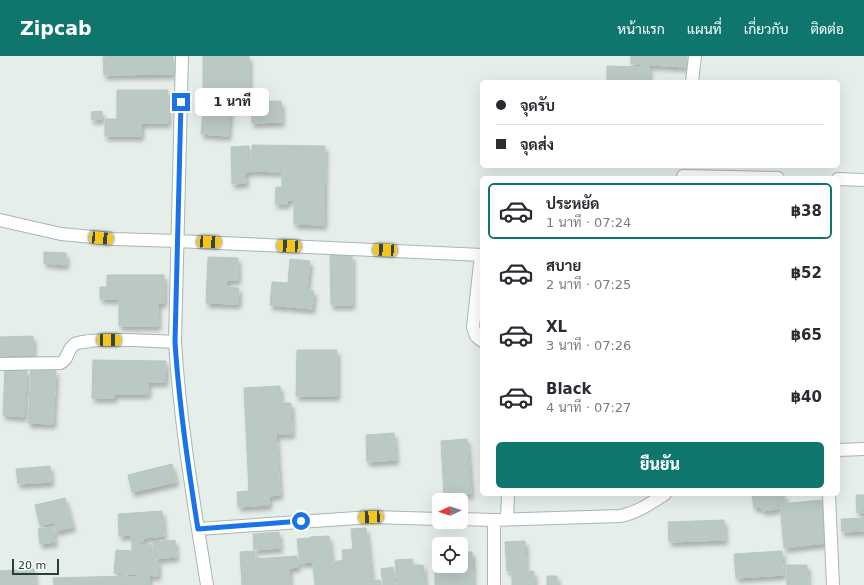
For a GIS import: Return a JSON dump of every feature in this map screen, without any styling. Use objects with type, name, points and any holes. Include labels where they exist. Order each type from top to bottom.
[{"type":"street","points":[[182,56],[175,342],[177,377],[187,464],[207,585]]},
{"type":"street","points":[[692,80],[695,56]]},
{"type":"street","points":[[684,173],[740,176]]},
{"type":"street","points":[[840,179],[864,180]]},
{"type":"street","points":[[0,220],[61,234],[114,239],[480,255]]},
{"type":"street","points":[[480,264],[473,327],[476,336],[480,339]]},
{"type":"street","points":[[0,364],[60,364],[66,359],[71,347],[74,344],[83,342],[109,340],[175,342]]},
{"type":"street","points":[[840,450],[864,449]]},
{"type":"street","points":[[507,519],[508,496]]},
{"type":"street","points":[[468,519],[494,520],[628,515],[662,496]]},
{"type":"street","points":[[829,496],[833,585]]},
{"type":"street","points":[[198,529],[371,517],[432,519]]},
{"type":"street","points":[[494,520],[494,585]]},
{"type":"building","points":[[173,56],[173,74],[104,75],[103,57]]},
{"type":"building","points":[[203,56],[249,56],[249,88],[203,88]]},
{"type":"building","points":[[631,56],[687,56],[687,67],[631,64]]},
{"type":"building","points":[[607,66],[649,67],[649,80],[607,80]]},
{"type":"building","points":[[117,90],[168,90],[168,123],[141,123],[141,136],[105,136],[105,119],[117,119]]},
{"type":"building","points":[[204,98],[231,100],[228,136],[201,134]]},
{"type":"building","points":[[281,101],[282,122],[252,123],[251,102]]},
{"type":"building","points":[[102,111],[102,119],[92,120],[91,112]]},
{"type":"building","points":[[252,145],[325,146],[324,225],[294,224],[294,200],[287,200],[287,204],[275,204],[276,187],[282,187],[282,172],[252,171]]},
{"type":"building","points":[[249,146],[251,172],[245,172],[246,183],[232,184],[231,147]]},
{"type":"building","points":[[44,252],[66,253],[66,265],[44,263]]},
{"type":"building","points":[[330,255],[352,255],[352,305],[331,305]]},
{"type":"building","points":[[208,257],[238,258],[238,280],[227,280],[226,287],[239,288],[238,304],[206,303]]},
{"type":"building","points":[[290,259],[310,261],[307,290],[314,291],[312,309],[270,305],[272,282],[288,283]]},
{"type":"building","points":[[107,275],[164,275],[164,303],[158,303],[158,326],[119,326],[119,299],[100,299],[100,287],[107,287]]},
{"type":"building","points":[[33,336],[33,355],[9,355],[9,358],[0,358],[0,337]]},
{"type":"building","points":[[297,350],[337,350],[337,396],[296,396]]},
{"type":"building","points":[[93,360],[166,361],[165,382],[148,382],[148,394],[114,394],[114,398],[92,398]]},
{"type":"building","points":[[5,369],[27,370],[24,417],[3,415]]},
{"type":"building","points":[[31,369],[56,371],[53,424],[28,423]]},
{"type":"building","points":[[280,386],[281,403],[291,403],[292,434],[276,434],[280,495],[269,496],[269,505],[238,507],[237,492],[249,491],[244,388]]},
{"type":"building","points":[[394,433],[396,460],[367,462],[366,435]]},
{"type":"building","points":[[467,439],[471,494],[444,493],[441,441]]},
{"type":"building","points":[[172,464],[176,482],[132,492],[128,475]]},
{"type":"building","points":[[50,466],[51,482],[18,484],[16,469]]},
{"type":"building","points":[[856,495],[864,495],[864,512],[857,513]]},
{"type":"building","points":[[752,496],[784,496],[785,503],[777,504],[778,509],[762,511],[761,507],[754,508]]},
{"type":"building","points":[[65,498],[73,527],[56,531],[54,522],[40,526],[35,505]]},
{"type":"building","points":[[822,500],[826,543],[784,548],[780,504]]},
{"type":"building","points":[[162,511],[164,536],[143,538],[143,542],[132,543],[131,535],[119,536],[118,514]]},
{"type":"building","points":[[864,518],[864,531],[842,532],[841,519]]},
{"type":"building","points":[[724,520],[725,540],[669,542],[668,522]]},
{"type":"building","points":[[53,527],[55,542],[40,544],[38,529]]},
{"type":"building","points":[[366,528],[372,581],[380,580],[381,585],[335,585],[333,562],[343,560],[342,550],[353,549],[351,529]]},
{"type":"building","points":[[279,532],[280,548],[254,550],[253,534]]},
{"type":"building","points":[[329,536],[334,585],[315,585],[310,537]]},
{"type":"building","points":[[309,538],[312,562],[300,563],[297,539]]},
{"type":"building","points":[[175,540],[176,557],[154,559],[153,542]]},
{"type":"building","points":[[525,541],[526,570],[507,571],[505,542]]},
{"type":"building","points":[[132,544],[152,545],[152,561],[158,561],[158,576],[114,573],[116,550],[132,551]]},
{"type":"building","points":[[254,551],[255,559],[297,556],[298,567],[289,568],[290,585],[242,585],[240,552]]},
{"type":"building","points":[[782,551],[783,575],[736,578],[734,554]]},
{"type":"building","points":[[468,552],[472,552],[473,585],[435,585],[435,573],[468,573]]},
{"type":"building","points":[[412,559],[413,565],[423,565],[425,585],[397,585],[395,560]]},
{"type":"building","points":[[786,565],[807,565],[808,585],[787,585]]},
{"type":"building","points":[[393,567],[395,585],[383,585],[381,569]]},
{"type":"building","points":[[34,569],[35,585],[0,585],[0,571]]},
{"type":"building","points":[[534,571],[534,585],[512,585],[512,572]]},
{"type":"building","points":[[128,576],[128,585],[54,585],[53,578]]},
{"type":"building","points":[[149,576],[149,585],[129,585],[129,577]]},
{"type":"building","points":[[547,576],[557,576],[557,585],[547,585]]},
{"type":"route","points":[[181,102],[175,342],[177,377],[187,464],[198,529],[301,521]]}]
